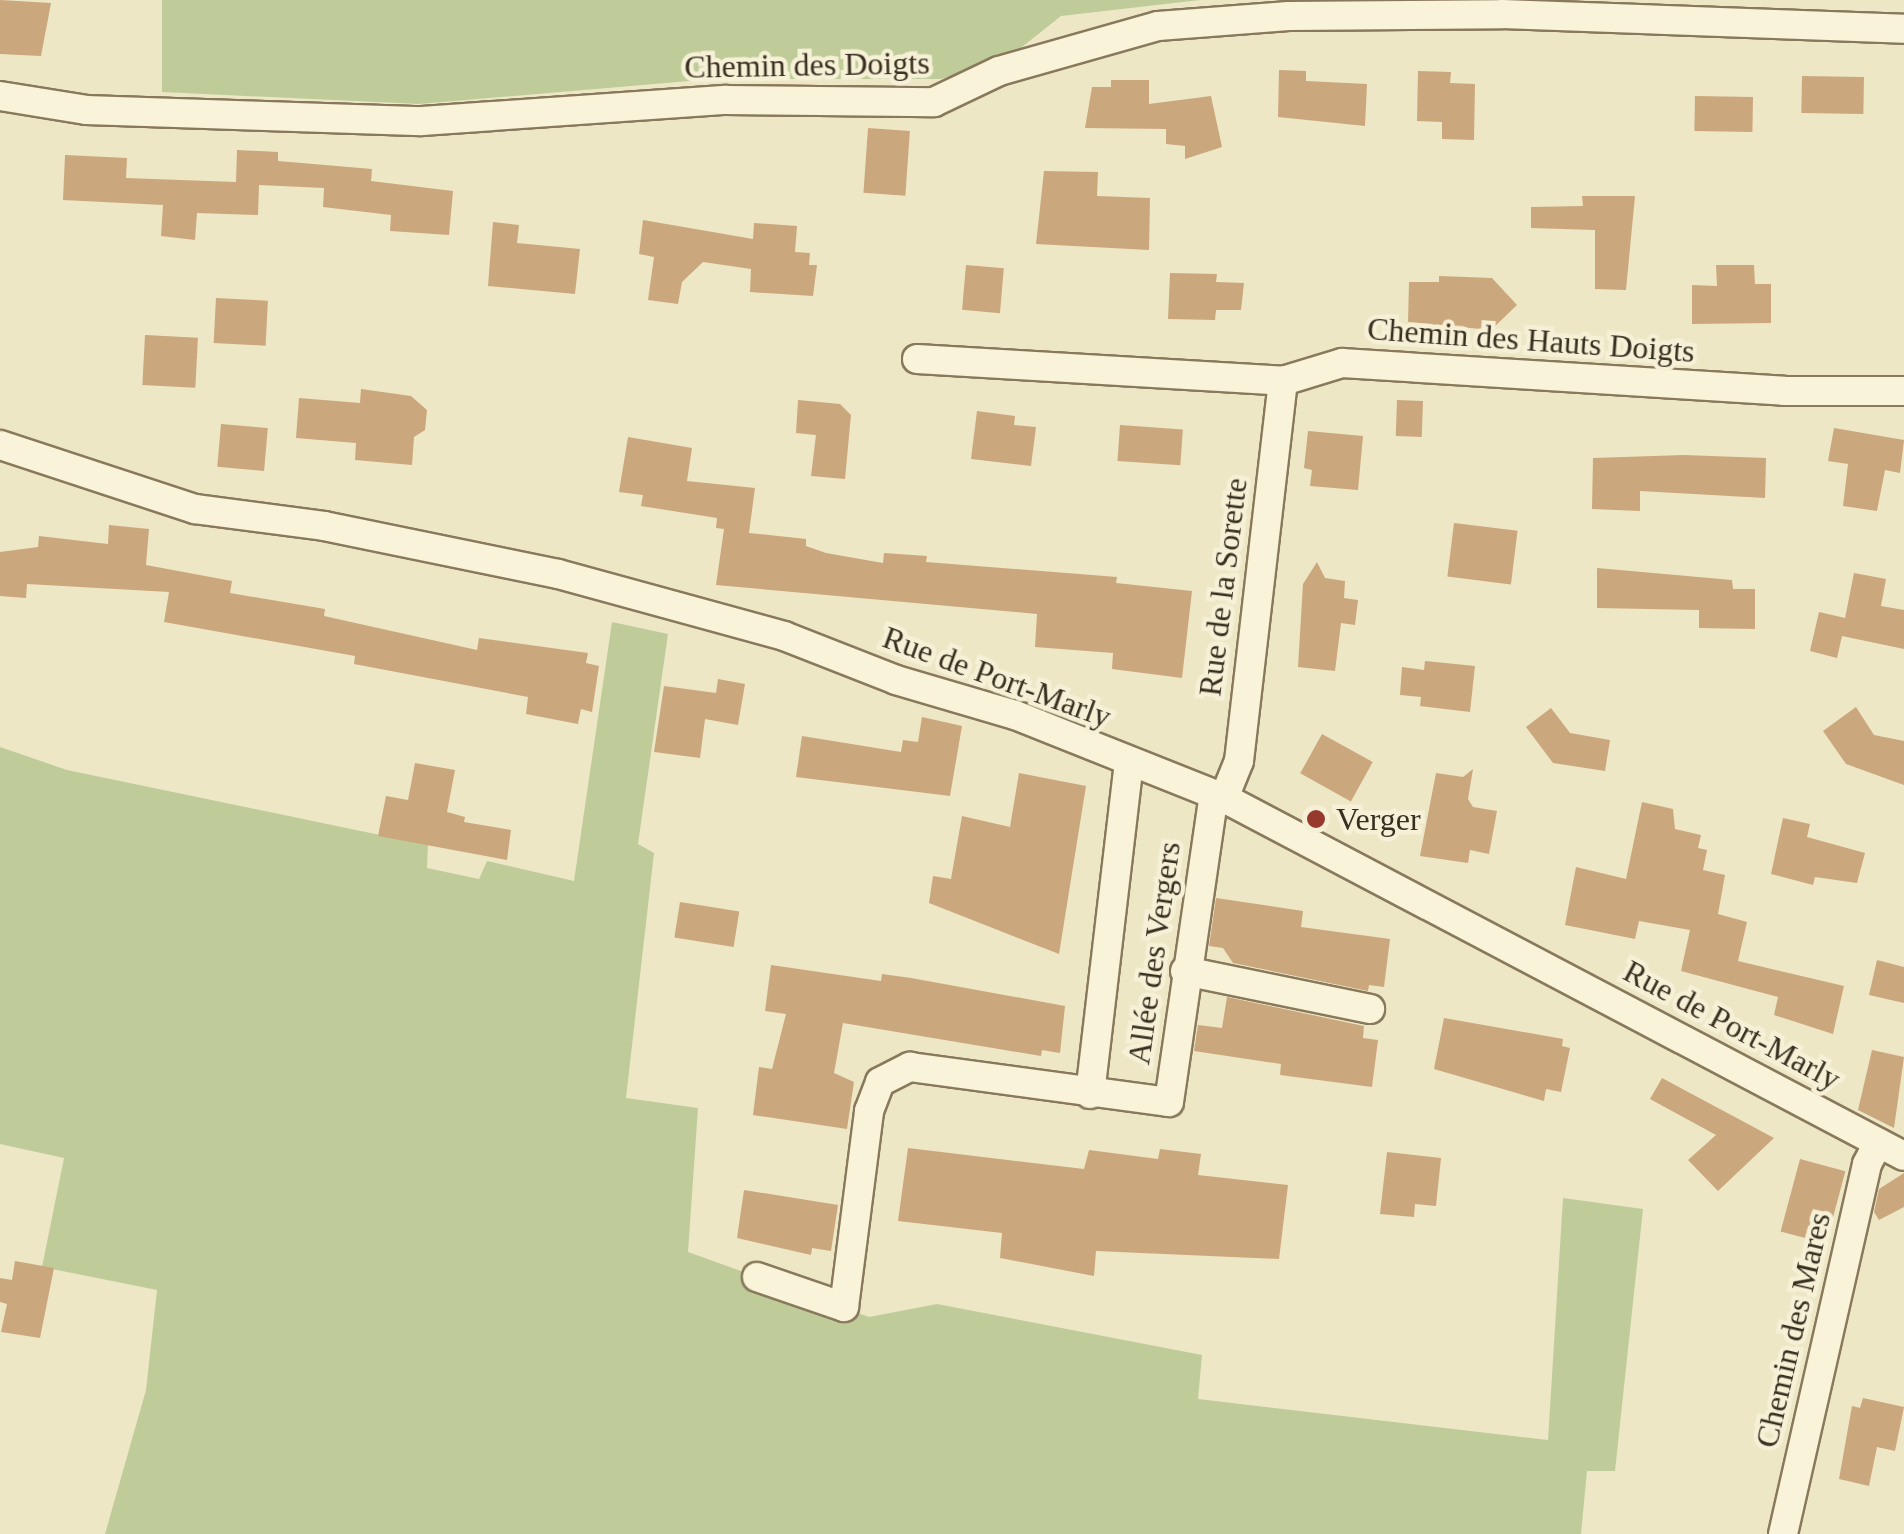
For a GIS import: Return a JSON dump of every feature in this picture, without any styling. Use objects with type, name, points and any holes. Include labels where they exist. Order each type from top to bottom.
[{"type":"street","name":"Chemin des Doigts","points":[[0,96],[86,110],[422,121],[726,100],[934,102],[999,71],[1158,26],[1289,16],[1502,14],[1904,29]]},
{"type":"street","name":"Chemin des Hauts Doigts","points":[[917,359],[1282,381],[1342,363],[1784,391],[1904,391]]},
{"type":"street","name":"Rue de la Sorette","points":[[1219,796],[1238,761],[1282,381]]},
{"type":"street","name":"Rue de Port-Marly","points":[[0,445],[195,509],[324,526],[558,574],[784,636],[896,680],[1015,715],[1219,796],[1904,1156]]},
{"type":"street","name":"Allée des Vergers","points":[[1090,1094],[1129,763]]},
{"type":"street","name":"Allée des Vergers","points":[[758,1277],[844,1307],[870,1112],[880,1082],[910,1067],[1168,1102],[1185,971],[1219,796]]},
{"type":"street","points":[[1185,971],[1370,1009]]},
{"type":"street","name":"Chemin des Mares","points":[[1783,1534],[1864,1179],[1878,1143]]},
{"type":"green space","points":[[162,0],[1200,0],[1061,16],[1007,59],[941,79],[713,79],[419,104],[162,92]]},
{"type":"green space","points":[[612,622],[668,634],[638,844],[654,853],[626,1098],[698,1108],[688,1252],[869,1317],[937,1304],[1202,1355],[1198,1399],[1548,1440],[1563,1198],[1643,1209],[1615,1471],[1587,1471],[1581,1534],[105,1534],[146,1390],[157,1290],[42,1267],[64,1158],[0,1144],[0,747],[67,770],[428,845],[427,868],[479,879],[487,861],[574,881]]},
{"type":"building","points":[[0,0],[51,3],[41,56],[0,54]]},
{"type":"building","points":[[1279,70],[1306,71],[1306,81],[1367,84],[1365,126],[1278,117]]},
{"type":"building","points":[[1418,71],[1451,72],[1450,83],[1475,84],[1474,140],[1442,139],[1442,122],[1417,121]]},
{"type":"building","points":[[1802,76],[1864,77],[1863,114],[1801,113]]},
{"type":"building","points":[[1111,80],[1149,80],[1149,104],[1211,96],[1222,147],[1185,159],[1185,146],[1166,144],[1166,129],[1085,128],[1092,87],[1111,87]]},
{"type":"building","points":[[1695,96],[1753,97],[1752,132],[1694,131]]},
{"type":"building","points":[[868,128],[910,131],[905,196],[863,193]]},
{"type":"building","points":[[237,150],[278,152],[278,161],[372,169],[371,181],[453,191],[449,235],[390,231],[391,215],[323,207],[324,188],[259,185],[258,215],[197,213],[195,240],[161,236],[163,205],[63,200],[65,155],[127,158],[126,178],[236,182]]},
{"type":"building","points":[[1044,171],[1098,172],[1097,196],[1150,198],[1149,250],[1036,244]]},
{"type":"building","points":[[1582,196],[1635,196],[1626,290],[1595,289],[1595,230],[1531,228],[1531,207],[1583,206]]},
{"type":"building","points":[[643,220],[753,239],[754,223],[797,226],[795,252],[810,253],[809,265],[817,265],[813,296],[750,292],[751,269],[703,262],[682,282],[678,304],[648,300],[654,257],[639,254]]},
{"type":"building","points":[[493,222],[519,225],[517,243],[580,249],[575,294],[488,286]]},
{"type":"building","points":[[966,265],[1004,268],[1000,313],[962,310]]},
{"type":"building","points":[[1716,265],[1754,265],[1755,284],[1771,284],[1771,323],[1692,324],[1692,285],[1717,286]]},
{"type":"building","points":[[1170,273],[1217,274],[1216,282],[1244,283],[1241,310],[1216,310],[1215,320],[1168,319]]},
{"type":"building","points":[[1439,276],[1492,278],[1517,305],[1491,330],[1408,322],[1409,282],[1439,282]]},
{"type":"building","points":[[216,298],[268,301],[266,346],[214,343]]},
{"type":"building","points":[[145,335],[198,338],[195,388],[142,385]]},
{"type":"building","points":[[361,389],[411,396],[427,410],[425,430],[414,437],[412,465],[355,460],[356,443],[296,438],[299,398],[360,403]]},
{"type":"building","points":[[798,400],[840,404],[851,415],[845,479],[811,476],[816,435],[796,433]]},
{"type":"building","points":[[1397,400],[1423,401],[1422,437],[1396,436]]},
{"type":"building","points":[[977,411],[1015,416],[1014,425],[1036,427],[1031,466],[971,459]]},
{"type":"building","points":[[221,424],[268,428],[264,471],[217,467]]},
{"type":"building","points":[[1120,425],[1183,429],[1180,465],[1117,461]]},
{"type":"building","points":[[1834,428],[1904,440],[1900,473],[1885,470],[1877,511],[1843,506],[1848,464],[1828,461]]},
{"type":"building","points":[[1308,431],[1363,436],[1358,490],[1310,486],[1312,470],[1304,468]]},
{"type":"building","points":[[628,437],[692,448],[687,481],[755,488],[749,533],[806,539],[806,546],[826,553],[883,563],[884,553],[927,556],[926,562],[1117,577],[1116,583],[1192,591],[1182,678],[1112,669],[1113,653],[1035,647],[1037,614],[716,585],[724,529],[716,528],[717,518],[641,506],[643,495],[619,492]]},
{"type":"building","points":[[1593,458],[1766,458],[1765,498],[1640,491],[1640,511],[1592,509]]},
{"type":"building","points":[[1454,523],[1518,531],[1511,584],[1447,577]]},
{"type":"building","points":[[109,525],[149,529],[146,565],[232,581],[230,593],[325,609],[324,616],[477,650],[479,638],[588,653],[586,663],[599,666],[592,712],[581,709],[578,724],[526,714],[528,697],[354,664],[355,656],[164,622],[169,592],[27,584],[26,598],[0,596],[0,552],[38,547],[39,536],[108,544]]},
{"type":"building","points":[[1317,562],[1325,578],[1345,581],[1344,598],[1358,600],[1355,625],[1341,623],[1335,671],[1298,667],[1303,584]]},
{"type":"building","points":[[1597,568],[1732,580],[1733,589],[1755,589],[1755,629],[1699,628],[1699,610],[1597,608]]},
{"type":"building","points":[[1854,573],[1886,579],[1881,606],[1904,610],[1904,649],[1842,636],[1837,658],[1810,651],[1819,612],[1845,618]]},
{"type":"building","points":[[1425,661],[1475,666],[1470,712],[1420,706],[1421,697],[1400,695],[1402,667],[1424,670]]},
{"type":"building","points":[[718,679],[745,684],[738,725],[705,719],[700,758],[654,752],[664,686],[716,693]]},
{"type":"building","points":[[1856,707],[1874,735],[1904,741],[1904,785],[1846,764],[1823,731]]},
{"type":"building","points":[[1551,708],[1570,733],[1610,740],[1605,771],[1553,763],[1526,727]]},
{"type":"building","points":[[922,717],[962,726],[950,796],[796,777],[802,736],[901,752],[903,740],[918,742]]},
{"type":"building","points":[[1322,734],[1373,762],[1351,801],[1300,773]]},
{"type":"building","points":[[415,763],[455,770],[447,812],[465,817],[464,822],[511,830],[507,860],[378,836],[386,796],[408,800]]},
{"type":"building","points":[[1473,769],[1468,799],[1473,807],[1497,811],[1489,854],[1470,850],[1468,863],[1420,856],[1436,773],[1463,777]]},
{"type":"building","points":[[1019,773],[1086,786],[1059,954],[929,903],[933,876],[951,879],[962,816],[1010,827]]},
{"type":"building","points":[[1642,802],[1673,809],[1675,829],[1701,835],[1698,848],[1707,850],[1703,870],[1725,875],[1718,914],[1747,922],[1738,961],[1844,986],[1833,1034],[1774,1015],[1778,997],[1681,971],[1690,930],[1639,921],[1635,939],[1565,925],[1576,867],[1626,879]]},
{"type":"building","points":[[1783,818],[1810,824],[1807,837],[1865,853],[1857,883],[1815,877],[1813,885],[1771,874]]},
{"type":"building","points":[[1216,898],[1303,911],[1301,927],[1390,939],[1384,987],[1369,985],[1368,991],[1233,963],[1223,948],[1209,946]]},
{"type":"building","points":[[680,902],[739,911],[734,947],[674,938]]},
{"type":"building","points":[[1877,960],[1904,967],[1904,1003],[1869,995]]},
{"type":"building","points":[[771,965],[881,981],[882,974],[911,978],[1065,1006],[1060,1053],[1042,1050],[1041,1056],[843,1023],[834,1073],[854,1082],[847,1129],[753,1115],[759,1067],[772,1069],[786,1014],[765,1011]]},
{"type":"building","points":[[1227,997],[1364,1026],[1363,1038],[1378,1040],[1372,1087],[1280,1075],[1281,1064],[1194,1051],[1198,1025],[1222,1028]]},
{"type":"building","points":[[1444,1018],[1563,1039],[1562,1046],[1570,1048],[1561,1092],[1546,1089],[1544,1101],[1434,1069]]},
{"type":"building","points":[[1872,1050],[1904,1057],[1894,1128],[1858,1110]]},
{"type":"building","points":[[1662,1078],[1774,1138],[1718,1191],[1688,1160],[1716,1135],[1650,1099]]},
{"type":"building","points":[[908,1148],[1084,1169],[1089,1150],[1158,1159],[1160,1149],[1201,1154],[1198,1175],[1288,1185],[1279,1259],[1096,1251],[1094,1276],[1000,1258],[1002,1233],[898,1221]]},
{"type":"building","points":[[1387,1152],[1441,1158],[1436,1206],[1415,1204],[1414,1217],[1380,1214]]},
{"type":"building","points":[[1800,1159],[1845,1171],[1826,1244],[1781,1231]]},
{"type":"building","points":[[1904,1173],[1904,1207],[1879,1220],[1874,1212],[1879,1189]]},
{"type":"building","points":[[744,1190],[838,1205],[831,1251],[812,1248],[811,1255],[737,1238]]},
{"type":"building","points":[[15,1261],[54,1268],[40,1338],[1,1332],[7,1304],[0,1302],[0,1278],[12,1280]]},
{"type":"building","points":[[1863,1398],[1904,1407],[1895,1451],[1877,1447],[1869,1486],[1839,1479],[1852,1406],[1860,1408]]},
{"type":"place","name":"Verger","points":[[1316,819]]}]
